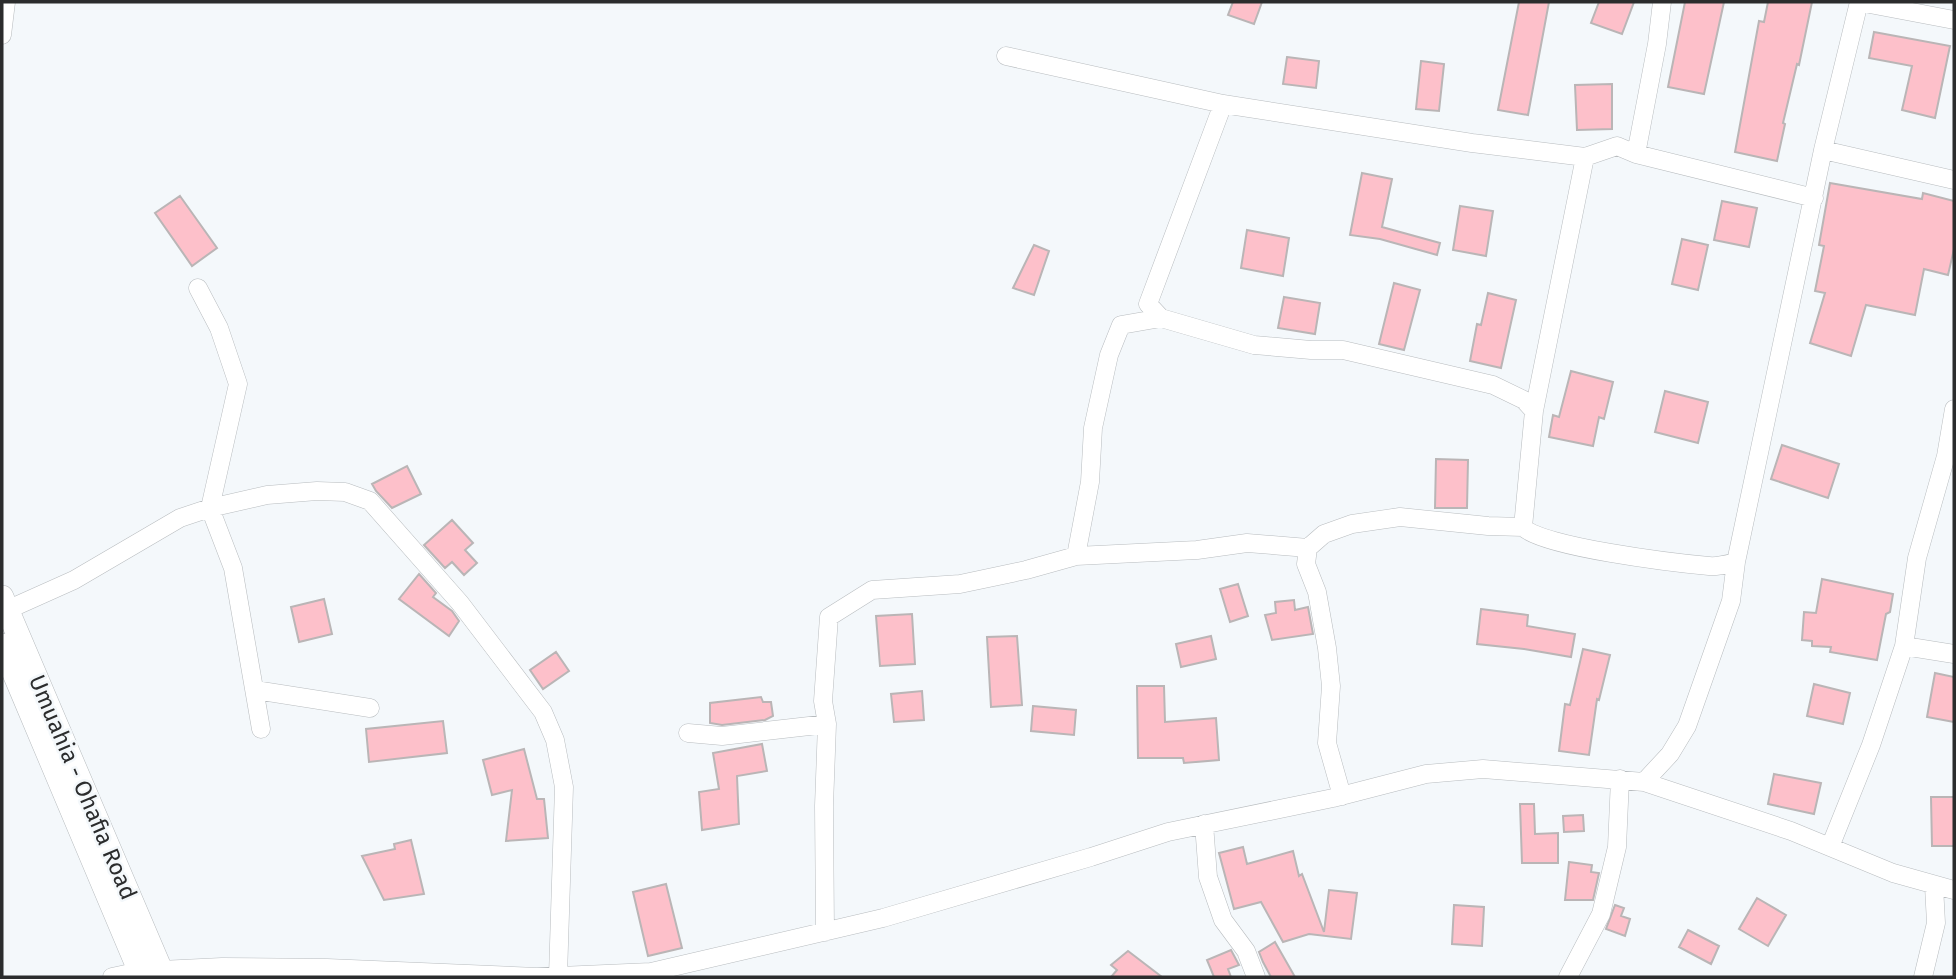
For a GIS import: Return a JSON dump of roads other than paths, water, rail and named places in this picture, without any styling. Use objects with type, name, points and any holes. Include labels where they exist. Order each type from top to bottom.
[{"type":"main road","name":"Umuahia - Ohafia Road","points":[[4,603],[152,974]]},
{"type":"main road","name":"Umuahia - Ohafia Road","points":[[2,645],[152,974]]},
{"type":"street","points":[[2,35],[6,2]]},
{"type":"street","points":[[1636,154],[1657,44],[1662,2]]},
{"type":"street","points":[[1644,782],[1670,754],[1687,726],[1731,601],[1736,562],[1823,150],[1859,2],[1954,20]]},
{"type":"street","points":[[1006,56],[1223,104],[1472,143],[1585,157],[1618,146],[1636,154],[1814,198]]},
{"type":"street","points":[[1161,318],[1148,304],[1223,104]]},
{"type":"street","points":[[1823,150],[1954,180]]},
{"type":"street","points":[[1523,527],[1534,411],[1585,157]]},
{"type":"street","points":[[198,288],[219,328],[238,384],[210,508],[233,568],[261,729]]},
{"type":"street","points":[[1076,556],[1090,482],[1093,428],[1109,355],[1122,325],[1161,318],[1254,345],[1343,350],[1493,385],[1524,400],[1534,411]]},
{"type":"street","points":[[1830,847],[1871,745],[1904,646],[1917,558],[1946,456],[1954,409]]},
{"type":"street","points":[[4,603],[74,580],[180,518],[210,508],[268,495],[317,491],[345,492],[370,501],[460,603],[543,712],[555,740],[564,787],[558,976]]},
{"type":"street","points":[[1342,796],[1327,743],[1331,686],[1327,648],[1319,605],[1306,564],[1308,548],[1324,534],[1352,524],[1400,517],[1523,527],[1529,533],[1571,547],[1713,566],[1736,562]]},
{"type":"street","points":[[825,932],[824,806],[827,724],[823,701],[829,617],[872,590],[960,584],[1076,556],[1198,550],[1247,542],[1308,548]]},
{"type":"street","points":[[1904,646],[1954,654]]},
{"type":"street","points":[[255,690],[370,708]]},
{"type":"street","points":[[688,733],[722,736],[827,724]]},
{"type":"street","points":[[112,977],[222,967],[577,977],[651,972],[896,915],[1091,858],[1168,832],[1342,796],[1426,774],[1483,769],[1644,782],[1791,831],[1893,873],[1954,890]]},
{"type":"street","points":[[1568,977],[1601,914],[1617,846],[1620,779]]},
{"type":"street","points":[[1204,824],[1208,877],[1223,920],[1246,951],[1256,977]]},
{"type":"street","points":[[1923,977],[1936,923],[1934,886]]}]
